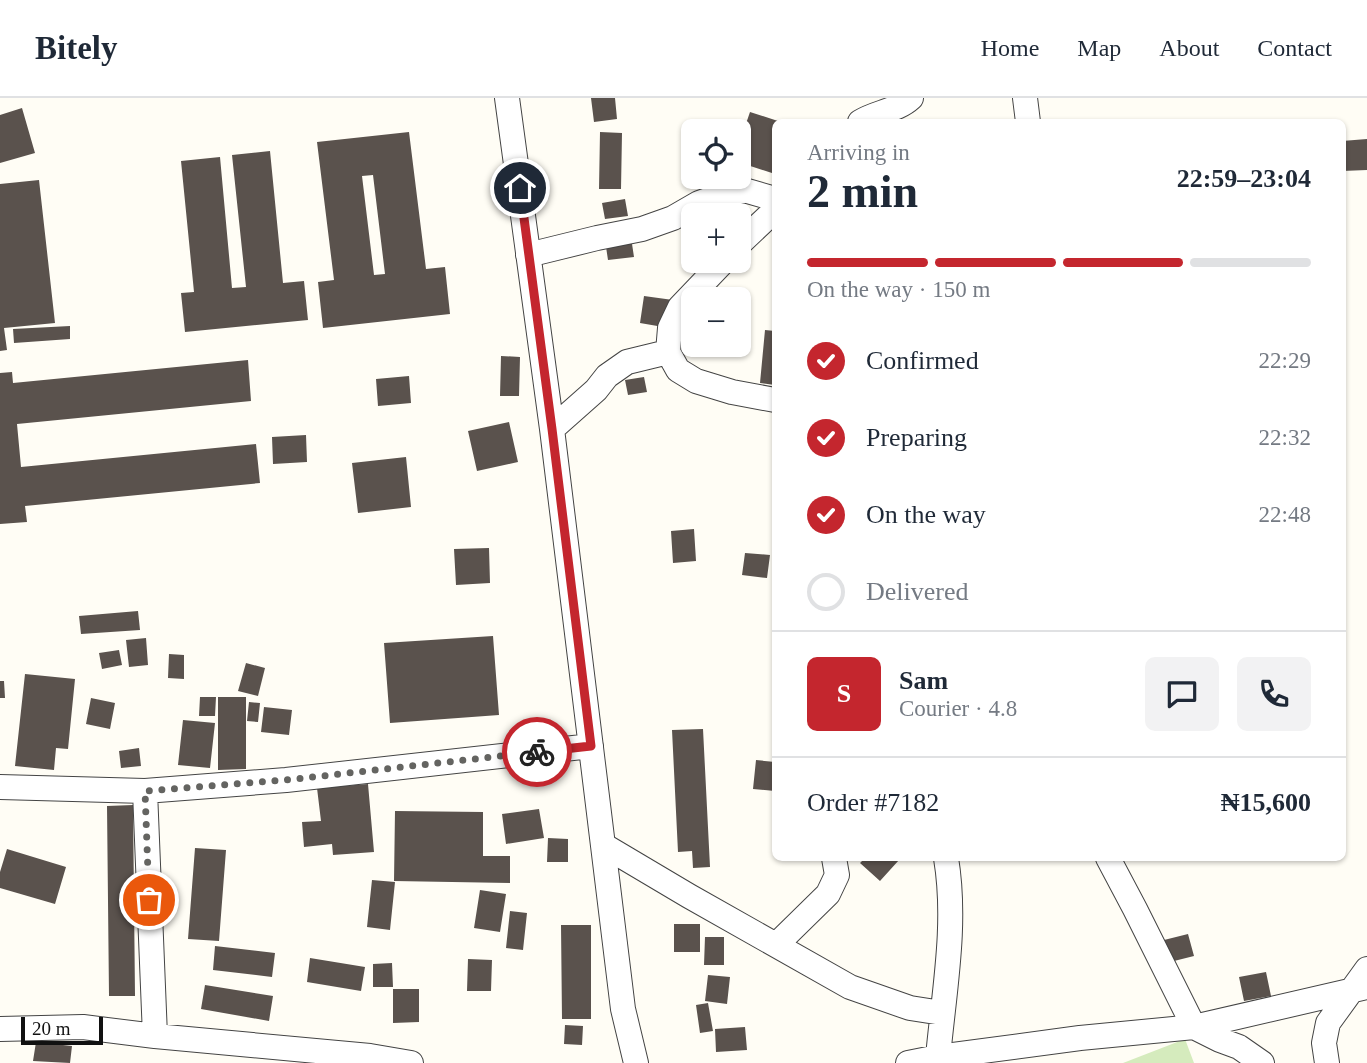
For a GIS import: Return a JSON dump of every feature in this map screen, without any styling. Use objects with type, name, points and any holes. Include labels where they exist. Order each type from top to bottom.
[{"type":"street","points":[[507,98],[552,429],[622,1009],[636,1063]]},
{"type":"street","points":[[864,119],[905,104],[911,98]]},
{"type":"street","points":[[1025,98],[1028,119]]},
{"type":"street","points":[[528,255],[597,237],[642,229],[727,193],[744,190],[772,199]]},
{"type":"street","points":[[751,233],[772,213]]},
{"type":"street","points":[[713,273],[680,307],[670,328],[668,352],[678,370],[696,381],[772,399]]},
{"type":"street","points":[[552,429],[596,390],[607,376],[627,362],[668,352]]},
{"type":"street","points":[[0,787],[145,791],[300,779],[591,746]]},
{"type":"street","points":[[145,791],[155,1036]]},
{"type":"street","points":[[603,845],[850,987],[910,1008],[942,1013]]},
{"type":"street","points":[[776,945],[828,894],[837,875],[835,861]]},
{"type":"street","points":[[938,1057],[951,932],[950,883],[946,861]]},
{"type":"street","points":[[1110,861],[1194,1027],[1239,1046],[1262,1063]]},
{"type":"street","points":[[1327,1063],[1324,1043],[1328,1023],[1358,990],[1367,969]]},
{"type":"street","points":[[908,1063],[1080,1038],[1194,1027],[1358,990]]},
{"type":"street","points":[[0,1029],[83,1027],[370,1056],[411,1063]]},
{"type":"green space","points":[[1185,1039],[1194,1063],[1123,1063]]},
{"type":"building","points":[[591,98],[615,98],[617,119],[594,122]]},
{"type":"building","points":[[22,108],[35,153],[0,163],[0,115]]},
{"type":"building","points":[[750,112],[772,119],[772,173],[751,166],[751,119],[748,119]]},
{"type":"building","points":[[409,132],[426,269],[445,267],[450,314],[323,328],[318,282],[334,280],[317,142]],"holes":[[[373,175],[385,274],[374,275],[362,176]]]},
{"type":"building","points":[[600,132],[622,133],[621,189],[599,189]]},
{"type":"building","points":[[1367,139],[1367,170],[1346,171],[1346,141]]},
{"type":"building","points":[[270,151],[283,283],[304,281],[308,320],[185,332],[181,293],[194,292],[181,161],[220,157],[232,288],[246,287],[232,155]]},
{"type":"building","points":[[39,180],[55,323],[4,328],[7,350],[0,351],[0,184]]},
{"type":"building","points":[[625,199],[628,216],[605,219],[602,203]]},
{"type":"building","points":[[629,224],[634,257],[608,260],[603,227]]},
{"type":"building","points":[[644,296],[673,300],[669,328],[640,323]]},
{"type":"building","points":[[70,326],[70,339],[14,343],[13,329]]},
{"type":"building","points":[[765,330],[772,331],[772,385],[760,383]]},
{"type":"building","points":[[501,356],[520,357],[519,396],[500,396]]},
{"type":"building","points":[[248,360],[251,401],[17,424],[21,467],[256,444],[260,483],[25,506],[27,522],[0,524],[0,373],[12,372],[13,383]]},
{"type":"building","points":[[409,376],[411,403],[378,406],[376,379]]},
{"type":"building","points":[[644,377],[647,392],[628,395],[625,380]]},
{"type":"building","points":[[509,422],[518,462],[477,471],[468,431]]},
{"type":"building","points":[[306,435],[307,462],[273,464],[272,437]]},
{"type":"building","points":[[406,457],[411,507],[358,513],[352,463]]},
{"type":"building","points":[[694,529],[696,561],[673,563],[671,531]]},
{"type":"building","points":[[489,548],[490,583],[456,585],[454,549]]},
{"type":"building","points":[[745,553],[770,555],[767,578],[742,575]]},
{"type":"building","points":[[138,611],[140,630],[81,634],[79,616]]},
{"type":"building","points":[[493,636],[499,715],[390,723],[384,643]]},
{"type":"building","points":[[146,638],[148,665],[129,667],[126,640]]},
{"type":"building","points":[[119,650],[122,665],[102,669],[99,653]]},
{"type":"building","points":[[169,654],[184,655],[184,679],[168,678]]},
{"type":"building","points":[[246,663],[265,668],[258,696],[238,691]]},
{"type":"building","points":[[25,674],[75,679],[68,749],[56,748],[54,770],[15,766]]},
{"type":"building","points":[[0,681],[4,681],[5,698],[0,698]]},
{"type":"building","points":[[200,697],[216,697],[215,716],[199,716]]},
{"type":"building","points":[[218,697],[246,697],[246,769],[218,770]]},
{"type":"building","points":[[91,698],[115,703],[110,729],[86,724]]},
{"type":"building","points":[[249,702],[260,703],[258,722],[247,721]]},
{"type":"building","points":[[264,707],[292,710],[289,735],[261,732]]},
{"type":"building","points":[[183,720],[215,723],[210,768],[178,765]]},
{"type":"building","points":[[703,729],[710,867],[693,868],[692,851],[678,852],[672,730]]},
{"type":"building","points":[[139,748],[141,766],[121,768],[119,751]]},
{"type":"building","points":[[756,760],[772,762],[772,791],[753,789]]},
{"type":"building","points":[[368,784],[374,852],[333,855],[332,844],[304,847],[302,822],[321,821],[317,788]]},
{"type":"building","points":[[133,805],[135,996],[109,996],[107,806]]},
{"type":"building","points":[[539,809],[544,838],[506,844],[502,814]]},
{"type":"building","points":[[395,811],[483,812],[483,856],[510,856],[510,883],[394,881]]},
{"type":"building","points":[[548,838],[568,839],[568,862],[547,862]]},
{"type":"building","points":[[195,848],[226,850],[219,941],[188,939]]},
{"type":"building","points":[[7,849],[66,867],[55,904],[0,888],[0,872]]},
{"type":"building","points":[[862,861],[898,861],[880,881],[860,863]]},
{"type":"building","points":[[372,880],[395,882],[390,930],[367,927]]},
{"type":"building","points":[[480,890],[506,894],[500,932],[474,928]]},
{"type":"building","points":[[510,911],[527,913],[523,950],[506,948]]},
{"type":"building","points":[[674,924],[700,924],[700,952],[674,952]]},
{"type":"building","points":[[561,925],[591,925],[591,1019],[562,1019]]},
{"type":"building","points":[[1188,934],[1194,956],[1154,966],[1148,944]]},
{"type":"building","points":[[705,937],[724,937],[724,965],[704,965]]},
{"type":"building","points":[[215,946],[275,953],[272,977],[213,970]]},
{"type":"building","points":[[310,958],[365,967],[361,991],[307,982]]},
{"type":"building","points":[[468,959],[492,960],[491,991],[467,991]]},
{"type":"building","points":[[392,963],[393,987],[373,987],[373,964]]},
{"type":"building","points":[[1266,972],[1271,996],[1244,1001],[1239,977]]},
{"type":"building","points":[[708,975],[730,977],[727,1004],[705,1001]]},
{"type":"building","points":[[205,985],[273,996],[269,1021],[201,1009]]},
{"type":"building","points":[[393,989],[419,989],[419,1022],[393,1023]]},
{"type":"building","points":[[708,1003],[713,1031],[700,1033],[696,1005]]},
{"type":"building","points":[[565,1025],[583,1026],[582,1045],[564,1044]]},
{"type":"building","points":[[745,1027],[747,1050],[716,1052],[715,1029]]},
{"type":"building","points":[[36,1042],[72,1046],[70,1063],[33,1061]]},
{"type":"way so far","points":[[149,900],[145,791],[286,780],[537,752]]},
{"type":"route","points":[[520,188],[591,746],[537,752]]}]
